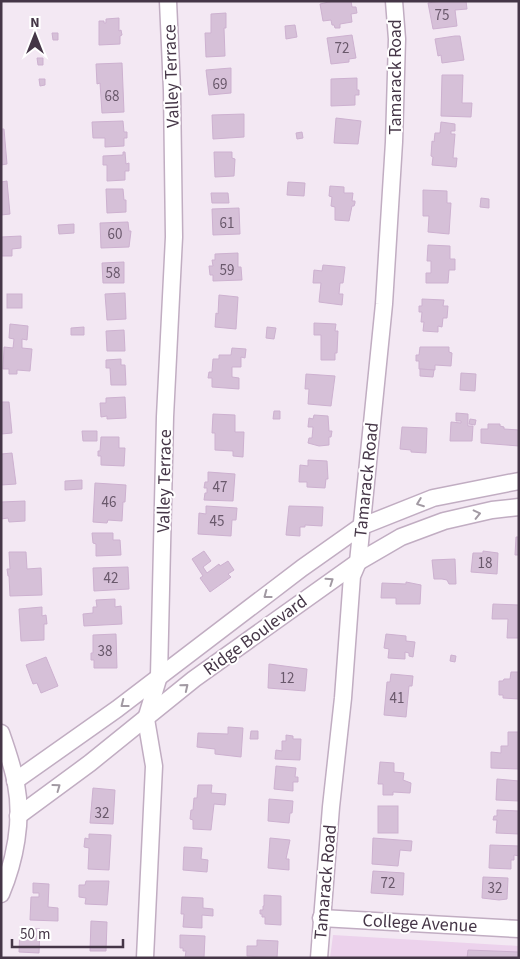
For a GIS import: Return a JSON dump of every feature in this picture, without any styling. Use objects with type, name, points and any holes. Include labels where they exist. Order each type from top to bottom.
[{"type":"street","name":"Valley Terrace","points":[[145,958],[154,766],[146,719],[159,676],[165,417],[174,237],[172,90],[168,1]]},
{"type":"street","name":"Tamarack Road","points":[[319,958],[331,807],[344,698],[352,576],[358,562],[360,527],[384,304],[394,142],[397,39],[394,1]]},
{"type":"street","name":"Ridge Boulevard","points":[[15,781],[117,709],[302,568],[360,527],[433,498],[519,480]]},
{"type":"street","name":"Ridge Boulevard","points":[[18,816],[146,719],[194,679],[358,562],[401,538],[444,521],[492,510],[519,507]]},
{"type":"street","points":[[1,733],[15,781],[18,816],[16,852],[1,894]]},
{"type":"street","name":"College Avenue","points":[[321,918],[519,929]]},
{"type":"shaded area","points":[[333,935],[519,946],[519,958],[330,958]]},
{"type":"building","points":[[333,1],[351,1],[352,7],[356,7],[357,13],[351,14],[352,22],[340,24],[340,28],[335,28],[331,20],[323,21],[320,4]]},
{"type":"building","points":[[466,1],[467,9],[455,10],[457,26],[433,29],[428,3]]},
{"type":"building","points":[[226,13],[226,28],[224,28],[225,56],[206,57],[205,33],[211,33],[211,14]]},
{"type":"building","points":[[119,18],[119,31],[121,30],[122,35],[120,36],[120,44],[99,45],[99,21],[106,23],[106,19]]},
{"type":"building","points":[[295,25],[297,37],[286,39],[285,26]]},
{"type":"building","points":[[52,33],[58,33],[58,40],[53,40]]},
{"type":"building","points":[[352,35],[356,58],[349,59],[349,62],[331,64],[327,38]]},
{"type":"building","points":[[460,36],[464,60],[442,63],[441,55],[438,56],[435,39]]},
{"type":"building","points":[[37,58],[43,58],[43,65],[38,65]]},
{"type":"building","points":[[122,63],[124,112],[102,113],[100,83],[97,84],[96,64]]},
{"type":"building","points":[[231,68],[231,93],[209,95],[206,70]]},
{"type":"building","points":[[442,75],[463,75],[462,103],[472,103],[471,117],[441,116]]},
{"type":"building","points":[[357,78],[359,95],[355,95],[355,105],[331,106],[331,79]]},
{"type":"building","points":[[39,79],[45,79],[45,85],[40,86]]},
{"type":"building","points":[[244,114],[244,137],[213,139],[212,115]]},
{"type":"building","points":[[336,118],[361,121],[358,144],[334,143]]},
{"type":"building","points":[[123,121],[124,132],[127,132],[127,138],[124,138],[124,146],[105,147],[105,138],[93,138],[92,122]]},
{"type":"building","points":[[441,122],[455,124],[455,131],[451,131],[451,134],[455,134],[453,158],[457,158],[456,167],[432,165],[432,141],[434,142],[435,133],[440,133]]},
{"type":"building","points":[[1,129],[4,129],[7,164],[1,165]]},
{"type":"building","points":[[302,132],[303,138],[297,139],[296,133]]},
{"type":"building","points":[[123,152],[125,152],[126,164],[129,163],[129,171],[125,171],[125,180],[107,181],[107,165],[103,165],[103,156],[123,155]]},
{"type":"building","points":[[214,152],[232,152],[232,158],[235,159],[234,176],[215,177]]},
{"type":"building","points":[[7,181],[10,214],[1,215],[1,182]]},
{"type":"building","points":[[288,182],[305,183],[304,196],[287,195]]},
{"type":"building","points":[[330,186],[344,187],[344,193],[353,193],[352,201],[355,201],[355,203],[352,206],[349,221],[335,220],[335,207],[331,206],[332,197],[329,196]]},
{"type":"building","points":[[106,189],[123,189],[124,200],[126,200],[126,212],[107,213]]},
{"type":"building","points":[[423,190],[447,191],[447,203],[451,203],[449,234],[428,232],[429,216],[423,216]]},
{"type":"building","points":[[211,193],[228,193],[229,203],[212,203]]},
{"type":"building","points":[[481,198],[489,199],[489,208],[480,207]]},
{"type":"building","points":[[239,208],[240,234],[213,235],[212,209]]},
{"type":"building","points":[[128,222],[129,231],[131,231],[129,247],[101,248],[100,223]]},
{"type":"building","points":[[74,224],[74,233],[59,234],[58,225]]},
{"type":"building","points":[[21,236],[21,248],[12,249],[12,256],[1,256],[1,237]]},
{"type":"building","points":[[428,245],[450,246],[450,259],[455,259],[455,270],[449,270],[448,283],[426,283],[426,273],[431,273],[431,261],[427,261]]},
{"type":"building","points":[[238,253],[238,267],[241,267],[242,280],[213,281],[213,275],[210,275],[209,266],[213,266],[212,260],[215,260],[215,254]]},
{"type":"building","points":[[124,262],[124,283],[103,283],[102,263]]},
{"type":"building","points":[[323,265],[345,267],[343,283],[340,283],[339,294],[343,294],[342,305],[319,302],[321,283],[313,283],[314,270],[322,271]]},
{"type":"building","points":[[125,293],[126,319],[107,320],[105,294]]},
{"type":"building","points":[[7,294],[22,294],[22,308],[7,308]]},
{"type":"building","points":[[219,295],[238,297],[236,329],[215,327]]},
{"type":"building","points":[[422,299],[444,300],[443,306],[448,306],[447,318],[443,318],[442,327],[438,326],[438,332],[423,331],[424,322],[421,322],[422,312],[419,312],[419,306],[422,306]]},
{"type":"building","points":[[314,323],[336,324],[335,331],[338,331],[335,360],[321,360],[321,335],[314,335]]},
{"type":"building","points":[[10,324],[28,326],[27,340],[22,339],[22,348],[32,349],[30,371],[17,370],[17,374],[9,374],[9,369],[3,369],[4,347],[13,348],[14,339],[9,338]]},
{"type":"building","points":[[84,327],[84,335],[71,335],[71,328]]},
{"type":"building","points":[[267,327],[276,328],[274,339],[266,338]]},
{"type":"building","points":[[124,330],[125,351],[107,351],[106,331]]},
{"type":"building","points":[[420,347],[449,347],[449,352],[452,353],[451,366],[435,365],[435,370],[419,369],[419,361],[416,361],[416,355],[419,355]]},
{"type":"building","points":[[232,348],[246,349],[245,358],[241,357],[241,367],[232,367],[232,377],[239,378],[239,389],[212,387],[212,378],[208,378],[209,372],[212,372],[213,359],[219,359],[219,355],[231,355]]},
{"type":"building","points":[[121,359],[121,365],[125,365],[126,385],[111,385],[110,368],[106,368],[106,360]]},
{"type":"building","points":[[420,369],[434,370],[433,377],[420,376]]},
{"type":"building","points":[[461,373],[476,374],[475,391],[460,390]]},
{"type":"building","points":[[306,374],[335,376],[331,406],[308,404],[309,389],[305,389]]},
{"type":"building","points":[[125,397],[126,418],[107,419],[107,416],[101,417],[100,403],[106,403],[106,398]]},
{"type":"building","points":[[1,402],[9,402],[12,433],[1,434]]},
{"type":"building","points":[[274,411],[280,411],[280,419],[273,419]]},
{"type":"building","points":[[456,413],[468,414],[468,426],[473,426],[472,441],[450,441],[451,422],[461,423],[461,421],[456,421]]},
{"type":"building","points":[[213,414],[235,415],[235,432],[244,432],[243,457],[233,456],[233,451],[215,450],[215,433],[212,433]]},
{"type":"building","points":[[314,415],[328,416],[329,431],[332,431],[331,437],[329,437],[329,445],[319,446],[308,443],[309,438],[312,438],[313,427],[308,427],[309,418],[313,419]]},
{"type":"building","points":[[470,419],[476,420],[475,425],[469,424]]},
{"type":"building","points":[[488,424],[500,424],[504,429],[519,430],[519,446],[481,443],[481,429],[488,429]]},
{"type":"building","points":[[402,427],[427,428],[426,453],[400,449]]},
{"type":"building","points":[[82,431],[97,431],[97,441],[83,441]]},
{"type":"building","points":[[101,437],[119,437],[119,448],[125,448],[124,466],[101,465],[101,456],[98,456],[98,451],[100,451]]},
{"type":"building","points":[[12,453],[16,484],[1,485],[1,454]]},
{"type":"building","points":[[308,460],[327,461],[328,479],[326,479],[325,488],[307,487],[307,482],[299,482],[300,465],[308,466]]},
{"type":"building","points":[[208,472],[235,474],[233,501],[204,500],[205,493],[207,493],[207,488],[204,488],[205,482],[208,482]]},
{"type":"building","points":[[82,480],[82,489],[65,490],[65,481]]},
{"type":"building","points":[[95,483],[126,485],[122,521],[93,522]]},
{"type":"building","points":[[25,501],[25,521],[9,522],[8,518],[1,519],[1,502]]},
{"type":"building","points":[[206,506],[237,508],[236,520],[232,520],[231,536],[198,534],[199,513],[206,514]]},
{"type":"building","points":[[289,506],[323,507],[322,526],[305,525],[305,527],[300,527],[300,536],[286,535]]},
{"type":"building","points":[[92,533],[113,533],[113,540],[120,540],[121,555],[96,556],[96,544],[93,543]]},
{"type":"building","points":[[516,537],[519,537],[519,555],[515,555]]},
{"type":"building","points":[[204,551],[211,561],[203,567],[207,573],[219,564],[220,566],[228,561],[234,570],[228,574],[231,577],[210,592],[200,578],[203,576],[192,559]]},
{"type":"building","points":[[483,551],[498,553],[497,574],[471,572],[473,553],[483,553]]},
{"type":"building","points":[[9,552],[26,552],[27,569],[41,568],[42,595],[10,596],[7,569],[10,569]]},
{"type":"building","points":[[455,559],[456,584],[449,584],[447,580],[434,579],[432,560]]},
{"type":"building","points":[[128,567],[129,589],[94,591],[93,568]]},
{"type":"building","points":[[406,582],[421,585],[420,604],[396,604],[396,598],[381,598],[382,583],[406,584]]},
{"type":"building","points":[[115,599],[115,607],[121,606],[122,624],[84,626],[83,614],[93,613],[93,607],[97,607],[96,600]]},
{"type":"building","points":[[493,604],[519,605],[519,638],[507,638],[508,619],[492,619]]},
{"type":"building","points":[[42,607],[42,616],[46,615],[47,624],[44,624],[44,640],[21,641],[19,609]]},
{"type":"building","points":[[116,634],[117,668],[94,668],[94,660],[91,660],[93,635]]},
{"type":"building","points":[[386,634],[406,636],[406,641],[415,642],[413,657],[405,652],[405,659],[388,658],[389,649],[384,648]]},
{"type":"building","points":[[451,655],[456,656],[455,662],[450,661]]},
{"type":"building","points":[[46,657],[58,686],[41,693],[37,683],[33,684],[26,665]]},
{"type":"building","points":[[269,664],[307,669],[305,691],[268,688]]},
{"type":"building","points":[[511,672],[519,672],[519,699],[503,698],[503,695],[499,695],[499,681],[510,679]]},
{"type":"building","points":[[391,674],[413,676],[412,686],[409,686],[406,717],[384,715],[387,682],[390,682]]},
{"type":"building","points":[[228,727],[243,728],[241,757],[215,754],[215,749],[197,747],[198,733],[228,734]]},
{"type":"building","points":[[251,731],[258,731],[258,739],[250,739]]},
{"type":"building","points":[[508,732],[519,732],[519,769],[491,768],[491,752],[501,753],[501,746],[508,746]]},
{"type":"building","points":[[286,735],[293,736],[293,739],[301,739],[300,760],[275,759],[276,750],[282,751],[282,741],[286,741]]},
{"type":"building","points":[[380,762],[394,763],[394,772],[404,773],[403,780],[411,783],[410,793],[393,792],[393,795],[383,795],[383,784],[378,784]]},
{"type":"building","points":[[276,766],[296,768],[295,777],[298,777],[298,782],[293,782],[293,791],[274,789]]},
{"type":"building","points":[[497,779],[519,781],[519,801],[496,800]]},
{"type":"building","points":[[198,785],[212,785],[211,793],[226,794],[225,805],[214,804],[211,830],[193,829],[193,820],[190,819],[194,798],[197,798]]},
{"type":"building","points":[[93,788],[115,790],[113,824],[90,823]]},
{"type":"building","points":[[269,799],[293,801],[289,823],[268,821]]},
{"type":"building","points":[[378,806],[398,806],[398,833],[378,833]]},
{"type":"building","points":[[497,810],[519,811],[519,834],[496,833],[497,820],[493,820],[494,816],[497,816]]},
{"type":"building","points":[[89,834],[111,835],[109,870],[88,869],[89,848],[84,847],[85,838],[89,839]]},
{"type":"building","points":[[270,838],[290,840],[286,859],[289,859],[289,870],[268,868]]},
{"type":"building","points":[[373,838],[412,841],[411,851],[400,850],[398,866],[372,864]]},
{"type":"building","points":[[490,845],[519,846],[519,856],[514,855],[514,860],[511,860],[511,869],[489,868]]},
{"type":"building","points":[[184,847],[202,848],[201,859],[208,860],[207,872],[183,870]]},
{"type":"building","points":[[373,871],[404,873],[403,895],[371,893]]},
{"type":"building","points":[[483,877],[508,878],[507,899],[482,898]]},
{"type":"building","points":[[86,881],[109,881],[107,905],[85,904],[86,898],[79,897],[79,885],[85,885]]},
{"type":"building","points":[[33,883],[49,884],[48,907],[58,908],[58,921],[30,920],[31,897],[39,897],[39,893],[33,893]]},
{"type":"building","points":[[264,895],[281,896],[281,925],[265,924],[265,917],[262,917],[262,914],[260,914],[260,910],[263,910],[264,906]]},
{"type":"building","points":[[182,897],[203,898],[203,908],[213,909],[213,916],[202,915],[202,928],[183,927],[184,914],[181,914]]},
{"type":"building","points":[[91,921],[107,922],[106,951],[90,951]]},
{"type":"building","points":[[20,928],[40,929],[39,953],[19,952]]},
{"type":"building","points":[[180,935],[205,936],[204,958],[185,958],[186,951],[180,948]]},
{"type":"building","points":[[257,940],[278,941],[277,958],[247,956],[247,946],[257,946]]},
{"type":"building","points":[[468,950],[519,952],[519,958],[467,958]]}]
